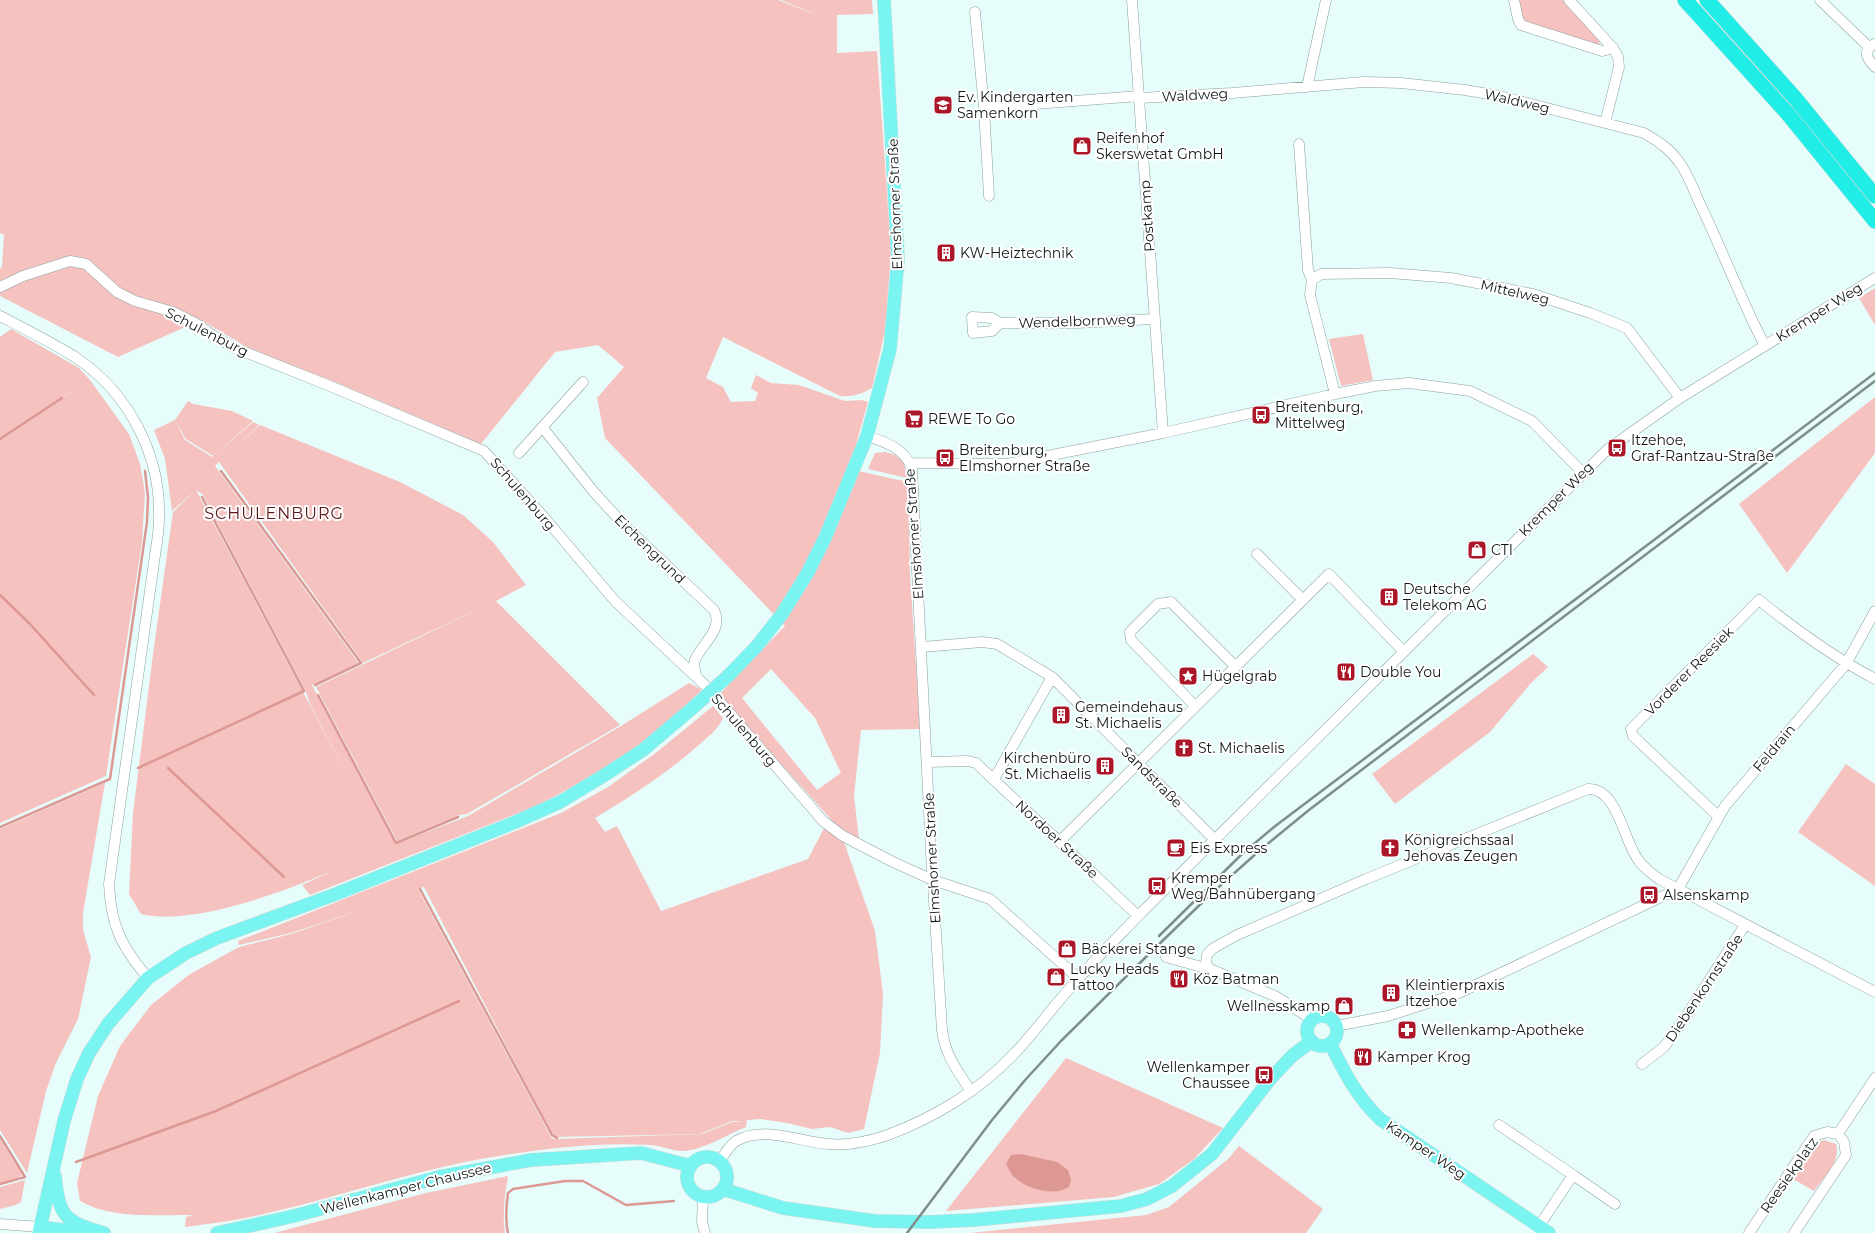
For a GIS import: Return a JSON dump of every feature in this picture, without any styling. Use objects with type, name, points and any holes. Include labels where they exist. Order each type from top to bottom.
[{"type":"highway","points":[[1685,0],[1788,114],[1875,221]]},
{"type":"highway","points":[[1707,0],[1795,98],[1875,196]]},
{"type":"main road","name":"Elmshorner Straße","points":[[866,436],[890,349],[898,259],[884,0]]},
{"type":"main road","points":[[86,1233],[40,1230],[53,1164],[64,1120],[77,1079],[89,1053],[108,1024],[148,978],[186,953],[216,938],[344,891],[513,823],[560,802],[643,750],[728,676],[757,646],[782,614],[807,574],[826,538],[866,436]]},
{"type":"main road","points":[[1325,1016],[1332,1020],[1336,1026],[1336,1036],[1330,1043],[1321,1045],[1312,1041],[1308,1030],[1313,1020],[1318,1017],[1325,1016]]},
{"type":"main road","points":[[723,1189],[783,1208],[875,1221],[902,1222],[973,1220],[1121,1206],[1147,1199],[1172,1186],[1203,1162],[1274,1074],[1293,1055],[1312,1041]]},
{"type":"main road","name":"Kamper Weg","points":[[1330,1043],[1352,1086],[1380,1119],[1544,1229]]},
{"type":"main road","name":"Wellenkamper Chaussee","points":[[217,1233],[294,1216],[439,1177],[531,1160],[641,1153],[691,1166]]},
{"type":"main road","points":[[705,1158],[713,1159],[719,1162],[725,1169],[727,1176],[723,1189],[714,1196],[704,1197],[697,1194],[689,1186],[687,1176],[691,1166],[697,1160],[705,1158]]},
{"type":"main road","points":[[53,1164],[57,1196],[66,1217],[78,1226],[104,1233]]},
{"type":"street","name":"Postkamp","points":[[1132,0],[1163,433]]},
{"type":"street","points":[[1306,87],[1326,0]]},
{"type":"street","points":[[1514,0],[1518,19],[1521,25],[1602,51],[1613,48]]},
{"type":"street","points":[[1569,0],[1613,48],[1618,57],[1619,67],[1605,123]]},
{"type":"street","points":[[1820,0],[1872,45],[1866,52],[1866,57],[1875,67]]},
{"type":"street","points":[[975,12],[984,108],[989,196]]},
{"type":"street","name":"Waldweg","points":[[984,108],[1139,97],[1232,93],[1364,82],[1400,83],[1465,90],[1500,96],[1644,133],[1659,141],[1680,163],[1718,242],[1752,321],[1765,346]]},
{"type":"street","points":[[1299,144],[1308,270],[1312,280],[1310,295],[1335,394]]},
{"type":"street","name":"Schulenburg","points":[[0,287],[22,276],[70,261],[86,264],[117,292],[135,301],[173,312],[197,324],[212,335],[236,348],[484,451],[543,516],[615,601],[696,676],[826,824],[860,846],[933,880],[990,899],[1078,978]]},
{"type":"street","name":"Mittelweg","points":[[1312,280],[1321,274],[1390,273],[1451,278],[1533,294],[1590,313],[1627,328],[1680,398]]},
{"type":"street","name":"Kremper Weg","points":[[719,1162],[730,1147],[736,1142],[756,1135],[771,1135],[830,1144],[854,1144],[867,1141],[919,1123],[970,1090],[1015,1053],[1078,978],[1138,916],[1403,651],[1616,442],[1680,398],[1875,278]]},
{"type":"street","points":[[0,316],[76,358],[109,386],[138,426],[150,458],[158,497],[159,518],[108,884],[110,907],[115,927],[124,946],[148,978]]},
{"type":"street","name":"Wendelbornweg","points":[[1000,323],[1076,323],[1154,319]]},
{"type":"street","points":[[519,453],[583,382]]},
{"type":"street","points":[[910,463],[1007,464],[1163,433],[1335,394],[1375,386],[1409,383],[1470,391],[1532,421],[1583,473]]},
{"type":"street","name":"Eichengrund","points":[[543,428],[593,491],[625,526],[714,610],[718,620],[717,626],[695,660],[694,665],[696,676]]},
{"type":"street","name":"Elmshorner Straße","points":[[866,436],[897,448],[910,463],[912,469],[933,880],[943,1040],[948,1056],[970,1090]]},
{"type":"street","points":[[1257,554],[1302,599]]},
{"type":"street","points":[[1060,841],[1302,599],[1329,574],[1403,651]]},
{"type":"street","name":"Vorderer Reesiek","points":[[1719,817],[1633,736],[1631,729],[1759,600],[1801,634],[1846,664]]},
{"type":"street","points":[[1195,706],[1131,640],[1130,632],[1158,604],[1171,602],[1235,666]]},
{"type":"street","name":"Feldrain","points":[[1678,889],[1725,806],[1846,664],[1875,611]]},
{"type":"street","name":"Sandstraße","points":[[922,647],[982,642],[997,644],[1052,677],[1215,840]]},
{"type":"street","points":[[1846,664],[1875,679]]},
{"type":"street","points":[[994,779],[1052,677]]},
{"type":"street","name":"Nordoer Straße","points":[[928,762],[973,762],[994,779],[1138,916]]},
{"type":"street","points":[[1210,968],[1207,955],[1212,948],[1237,935],[1359,882],[1588,789],[1597,790],[1609,798],[1634,854],[1641,864],[1659,879],[1745,926],[1875,992]]},
{"type":"street","points":[[1336,1026],[1388,1016],[1459,994],[1678,889]]},
{"type":"street","name":"Diebenkornstraße","points":[[1642,1064],[1664,1047],[1681,1024],[1745,926]]},
{"type":"street","points":[[1166,957],[1210,968],[1276,996],[1313,1020]]},
{"type":"street","points":[[1838,1134],[1875,1078]]},
{"type":"street","points":[[1499,1125],[1615,1204]]},
{"type":"street","name":"Reesiekplatz","points":[[1751,1232],[1814,1136],[1827,1132],[1838,1134],[1844,1142],[1846,1155],[1794,1233]]},
{"type":"street","points":[[1544,1229],[1573,1176]]},
{"type":"street","points":[[704,1197],[702,1222],[705,1233]]},
{"type":"street","points":[[0,1224],[40,1230]]},
{"type":"shaded area","points":[[0,0],[778,0],[824,18],[781,0],[872,0],[873,14],[837,15],[837,53],[877,51],[891,251],[885,331],[872,388],[857,395],[840,396],[723,337],[706,378],[723,387],[731,402],[755,401],[758,393],[751,388],[756,375],[771,383],[799,385],[845,401],[862,400],[868,402],[849,469],[908,482],[910,573],[920,729],[861,730],[854,796],[859,839],[836,825],[719,695],[785,626],[605,438],[597,398],[624,367],[598,345],[555,352],[481,444],[335,382],[252,350],[201,320],[118,357],[0,296],[0,269],[2,266],[4,235],[0,233]],"holes":[[[771,669],[815,718],[841,773],[817,790],[742,698]]]},
{"type":"shaded area","points":[[1518,0],[1563,0],[1600,40],[1599,45],[1525,23],[1522,19]]},
{"type":"shaded area","points":[[1875,288],[1875,325],[1859,298]]},
{"type":"shaded area","points":[[11,329],[79,368],[90,380],[129,434],[140,464],[145,493],[142,542],[106,776],[0,823],[0,440],[83,384],[0,438],[0,337]]},
{"type":"shaded area","points":[[1363,334],[1373,380],[1341,386],[1329,339]]},
{"type":"shaded area","points":[[1875,397],[1875,453],[1787,573],[1739,504]]},
{"type":"shaded area","points":[[188,401],[193,404],[232,411],[253,421],[213,456],[186,439],[175,420]]},
{"type":"shaded area","points":[[175,420],[185,440],[212,457],[253,422],[259,425],[235,448],[260,425],[400,482],[463,515],[493,542],[526,585],[496,601],[620,725],[467,814],[459,815],[397,841],[316,687],[489,604],[363,663],[219,462],[215,466],[358,663],[312,685],[396,844],[468,816],[621,726],[689,683],[701,689],[700,692],[645,742],[605,768],[531,808],[310,895],[302,885],[337,869],[267,896],[213,911],[162,917],[141,914],[129,894],[133,813],[153,654],[173,512],[196,490],[172,511],[165,459],[154,430]],"holes":[[[196,490],[203,495],[363,805]]]},
{"type":"shaded area","points":[[885,452],[895,455],[901,460],[905,467],[907,478],[868,469],[875,453]]},
{"type":"shaded area","points":[[1533,654],[1548,667],[1531,683],[1490,732],[1395,804],[1372,774]]},
{"type":"shaded area","points":[[713,706],[723,718],[710,735],[689,754],[637,792],[595,818],[605,832],[617,826],[661,911],[808,859],[824,828],[843,839],[875,931],[883,994],[880,1053],[864,1129],[848,1133],[830,1127],[812,1129],[761,1119],[747,1120],[746,1127],[706,1145],[690,1150],[678,1151],[654,1145],[612,1144],[574,1146],[518,1153],[435,1169],[277,1211],[185,1227],[186,1217],[193,1215],[121,1214],[93,1207],[80,1201],[77,1183],[98,1096],[120,1046],[151,1005],[190,974],[239,947],[291,934],[369,907],[291,933],[239,945],[238,941],[561,813],[608,787],[657,752]],"holes":[[[469,871],[424,887],[552,1134],[556,1137],[700,1134],[732,1121],[743,1121],[732,1122],[702,1134],[554,1139],[551,1137],[418,889]]]},
{"type":"shaded area","points":[[1846,764],[1875,784],[1875,886],[1798,832]]},
{"type":"shaded area","points":[[105,783],[83,913],[83,930],[91,957],[78,1019],[56,1063],[46,1091],[27,1173],[0,1130],[0,829]]},
{"type":"shaded area","points":[[1066,1058],[1223,1128],[1194,1159],[1159,1184],[1114,1197],[946,1211]]},
{"type":"shaded area","points":[[0,1139],[22,1175],[18,1178],[0,1184]]},
{"type":"shaded area","points":[[1824,1140],[1836,1144],[1836,1156],[1831,1169],[1814,1191],[1793,1179],[1810,1151],[1819,1142]]},
{"type":"shaded area","points":[[1239,1146],[1323,1209],[1306,1233],[970,1233],[1146,1215],[1169,1207],[1228,1159]]},
{"type":"shaded area","points":[[1021,1154],[1057,1162],[1068,1170],[1071,1179],[1069,1187],[1055,1191],[1039,1190],[1032,1188],[1018,1180],[1012,1175],[1006,1164],[1011,1155]]},
{"type":"shaded area","points":[[508,1176],[504,1212],[505,1233],[274,1233],[426,1193]]},
{"type":"shaded area","points":[[25,1180],[21,1202],[16,1205],[0,1209],[0,1187]]},
{"type":"waterway","points":[[0,439],[62,398]]},
{"type":"waterway","points":[[0,827],[110,779],[147,522],[148,498],[145,471]]},
{"type":"waterway","points":[[221,471],[361,663],[315,685]]},
{"type":"waterway","points":[[138,768],[304,691],[202,497]]},
{"type":"waterway","points":[[0,595],[30,624],[94,695]]},
{"type":"waterway","points":[[318,695],[396,843],[458,817]]},
{"type":"waterway","points":[[168,768],[284,877]]},
{"type":"waterway","points":[[420,889],[552,1135],[557,1138]]},
{"type":"waterway","points":[[76,1162],[216,1111],[459,1001]]},
{"type":"waterway","points":[[0,1136],[25,1177],[0,1184]]},
{"type":"waterway","points":[[508,1233],[506,1218],[507,1198],[508,1193],[513,1189],[565,1181],[583,1181],[626,1205],[674,1201]]},
{"type":"railway","points":[[1159,936],[1242,854],[1274,827],[1875,373]]},
{"type":"railway","points":[[907,1233],[992,1120],[1026,1079],[1061,1041],[1211,894],[1259,851],[1309,810],[1875,381]]},
{"type":"place","name":"Ev. Kindergarten Samenkorn","points":[[943,105]]},
{"type":"place","name":"Reifenhof Skerswetat GmbH","points":[[1082,146]]},
{"type":"place","name":"KW-Heiztechnik","points":[[946,253]]},
{"type":"place","name":"Breitenburg, Mittelweg","points":[[1261,415]]},
{"type":"place","name":"REWE To Go","points":[[914,419]]},
{"type":"place","name":"Itzehoe, Graf-Rantzau-Straße","points":[[1617,448]]},
{"type":"place","name":"Breitenburg, Elmshorner Straße","points":[[945,458]]},
{"type":"place","name":"CTI","points":[[1477,550]]},
{"type":"place","name":"Deutsche Telekom AG","points":[[1389,597]]},
{"type":"place","name":"Double You","points":[[1346,672]]},
{"type":"place","name":"Hügelgrab","points":[[1188,676]]},
{"type":"place","name":"Gemeindehaus St. Michaelis","points":[[1061,715]]},
{"type":"place","name":"St. Michaelis","points":[[1184,748]]},
{"type":"place","name":"Kirchenbüro St. Michaelis","points":[[1105,766]]},
{"type":"place","name":"Eis Express","points":[[1176,848]]},
{"type":"place","name":"Königreichssaal Jehovas Zeugen","points":[[1390,848]]},
{"type":"place","name":"Kremper Weg/Bahnübergang","points":[[1157,886]]},
{"type":"place","name":"Alsenskamp","points":[[1649,895]]},
{"type":"place","name":"Bäckerei Stange","points":[[1067,949]]},
{"type":"place","name":"Lucky Heads Tattoo","points":[[1056,977]]},
{"type":"place","name":"Köz Batman","points":[[1179,979]]},
{"type":"place","name":"Kleintierpraxis Itzehoe","points":[[1391,993]]},
{"type":"place","name":"Wellnesskamp","points":[[1344,1006]]},
{"type":"place","name":"Wellenkamp-Apotheke","points":[[1407,1030]]},
{"type":"place","name":"Kamper Krog","points":[[1363,1057]]},
{"type":"place","name":"Wellenkamper Chaussee","points":[[1264,1075]]},
{"type":"district","name":"SCHULENBURG","points":[[274,513]]}]
